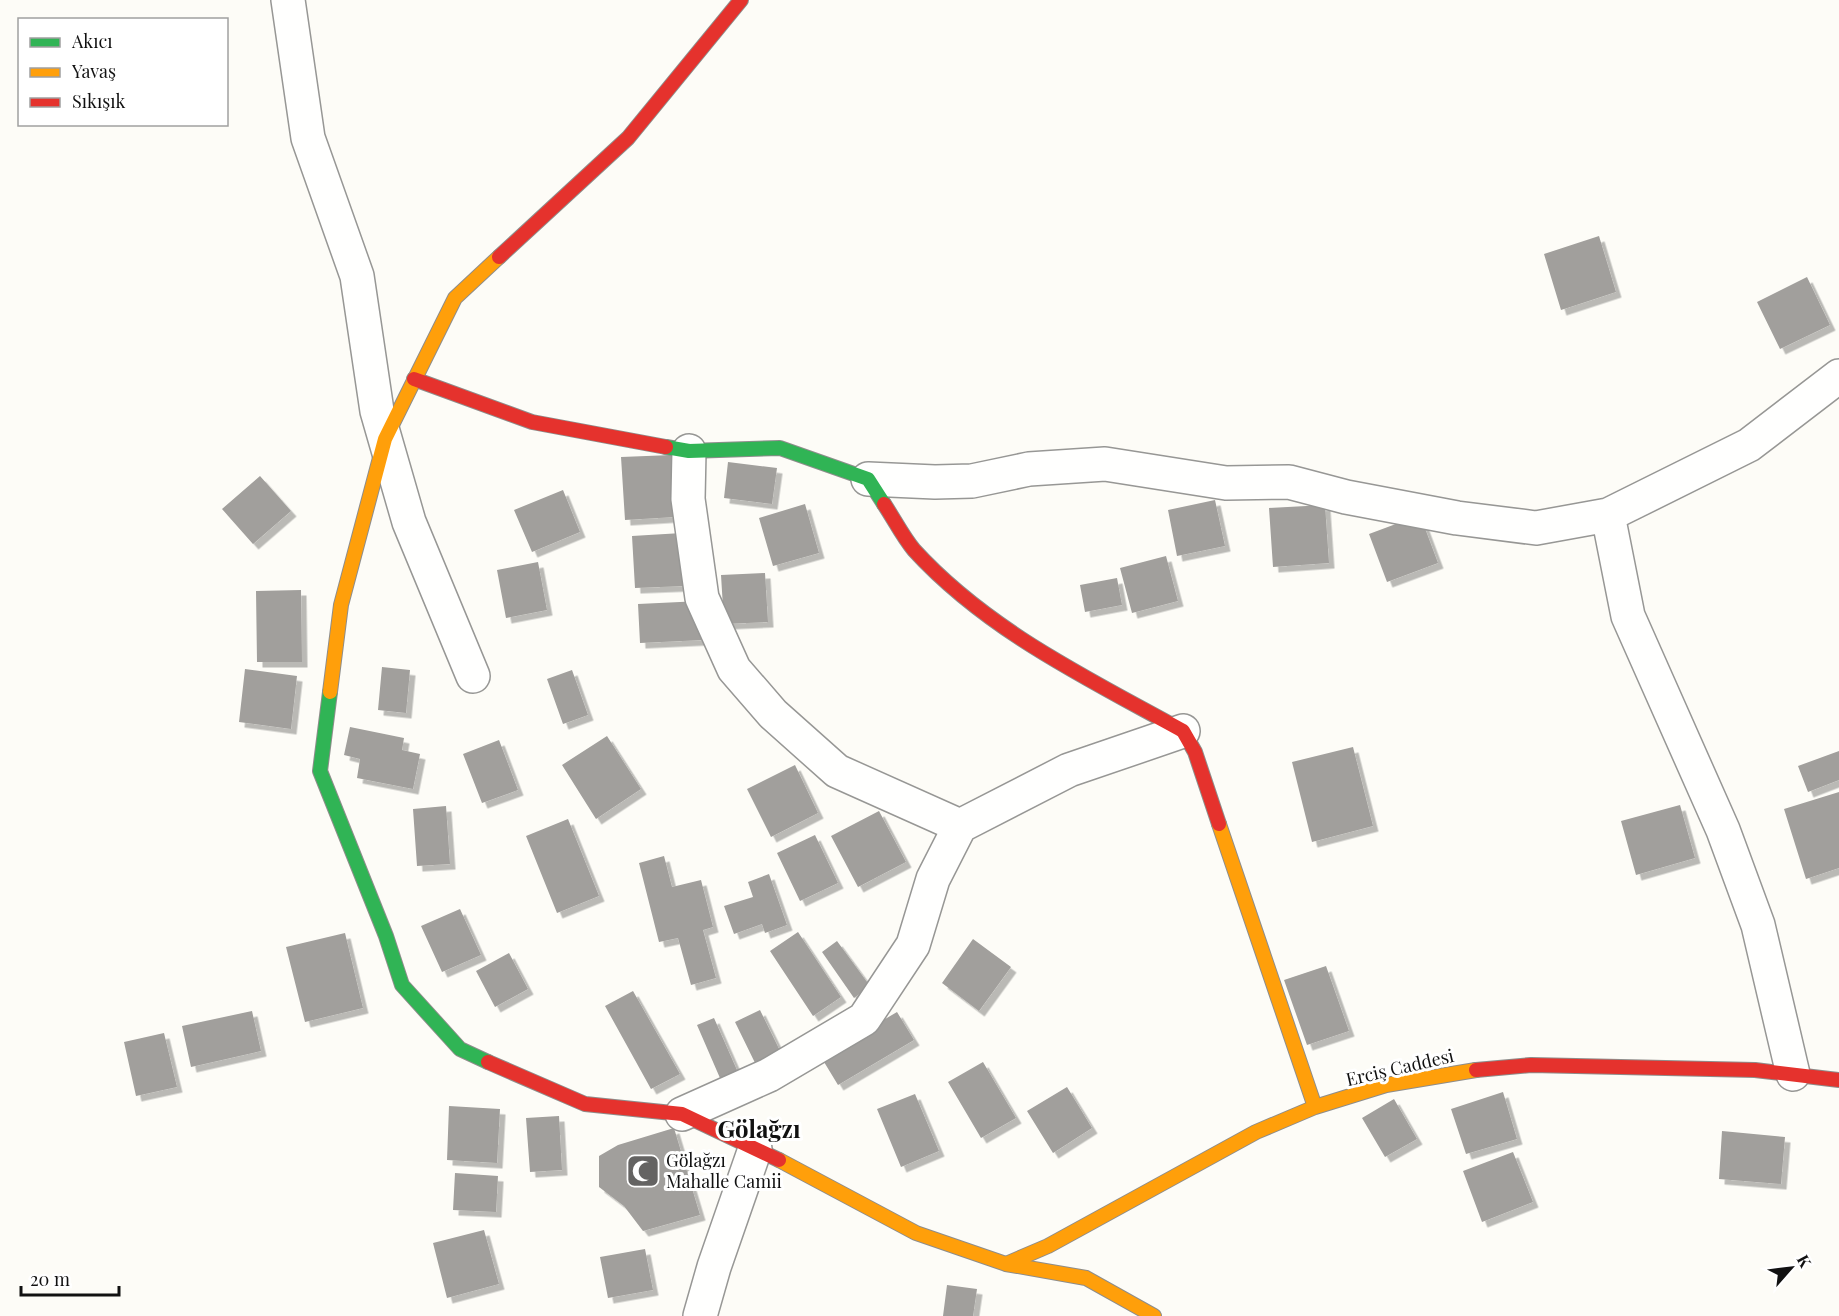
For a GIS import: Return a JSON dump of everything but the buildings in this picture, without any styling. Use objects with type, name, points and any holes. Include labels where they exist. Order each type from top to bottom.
[{"type":"street","points":[[288,0],[308,138],[357,276],[376,411],[409,522],[473,676]]},
{"type":"street","points":[[741,0],[628,138],[454,298],[385,439],[341,605],[320,771],[386,936],[402,985],[460,1049],[523,1079],[585,1104],[682,1114],[755,1149],[916,1233],[1006,1264],[1086,1278],[1154,1316]]},
{"type":"street","points":[[414,379],[532,422],[689,451],[780,448],[868,479],[972,481],[1029,469],[1105,464],[1226,483],[1289,482],[1457,518],[1536,528],[1608,515],[1749,445],[1839,376]]},
{"type":"street","points":[[689,451],[688,499],[702,598],[734,669],[773,714],[837,771],[960,826]]},
{"type":"street","points":[[868,479],[913,549],[959,593],[1034,648],[1183,730],[1195,752],[1315,1107]]},
{"type":"street","points":[[1608,515],[1628,616],[1723,830],[1758,925],[1793,1074]]},
{"type":"street","points":[[682,1114],[769,1075],[864,1019],[913,945],[933,879],[960,826],[1069,770],[1183,730]]},
{"type":"street","name":"Erciş Caddesi","points":[[1006,1264],[1056,1242],[1256,1132],[1315,1107],[1386,1085],[1491,1067],[1531,1065],[1755,1070],[1839,1080]]},
{"type":"street","points":[[700,1316],[714,1267],[755,1149]]},
{"type":"traffic: fast","points":[[666,447],[689,451],[780,448],[868,479],[884,504]]},
{"type":"traffic: fast","points":[[330,692],[320,771],[386,936],[402,985],[460,1049],[488,1062]]},
{"type":"traffic: slow","points":[[330,692],[341,605],[385,439],[455,298],[499,257]]},
{"type":"traffic: slow","points":[[1219,824],[1315,1107]]},
{"type":"traffic: slow","points":[[1006,1264],[1048,1246],[1256,1132],[1315,1107],[1386,1085],[1476,1070]]},
{"type":"traffic: slow","points":[[779,1160],[916,1233],[1006,1264],[1086,1278],[1154,1316]]},
{"type":"traffic: jam","points":[[499,257],[628,138],[741,0]]},
{"type":"traffic: jam","points":[[414,379],[532,422],[666,447]]},
{"type":"traffic: jam","points":[[884,504],[914,550],[974,605],[1041,651],[1183,731],[1195,752],[1219,824]]},
{"type":"traffic: jam","points":[[488,1062],[585,1104],[682,1114],[779,1160]]},
{"type":"traffic: jam","points":[[1476,1070],[1531,1065],[1755,1070],[1839,1080]]},
{"type":"place","name":"Gölağzı Mahalle Camii","points":[[643,1171]]},
{"type":"district","name":"Gölağzı","points":[[759,1130]]}]
